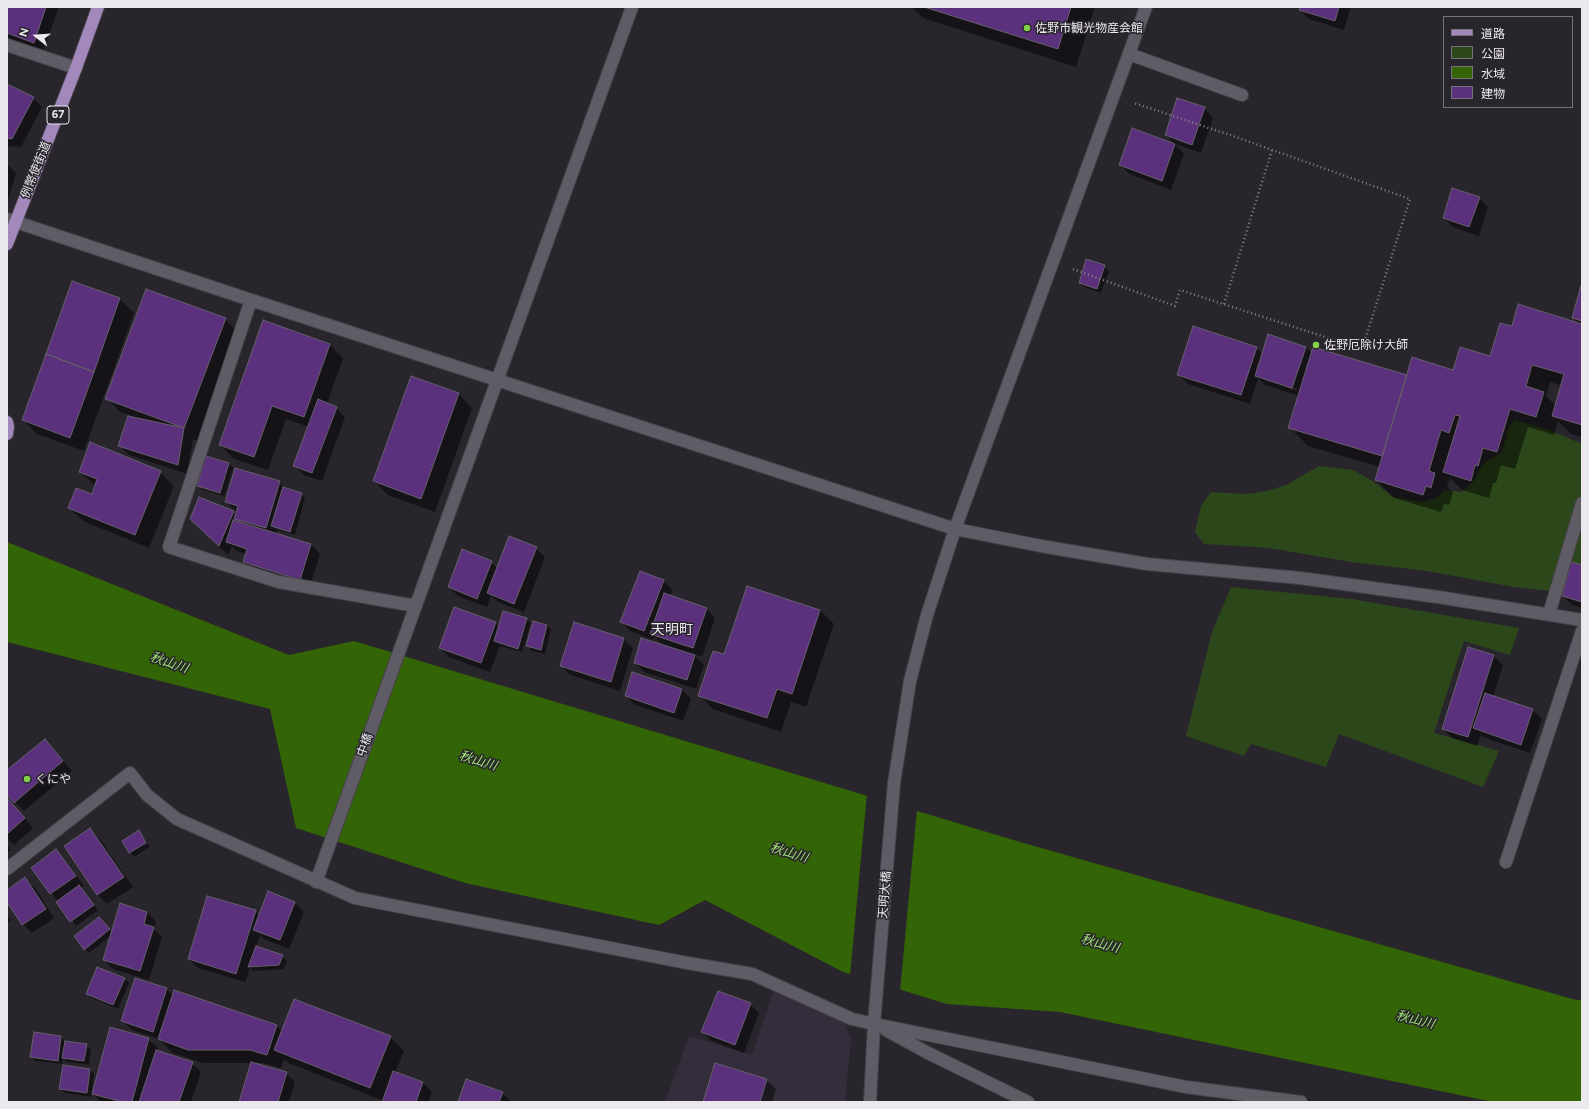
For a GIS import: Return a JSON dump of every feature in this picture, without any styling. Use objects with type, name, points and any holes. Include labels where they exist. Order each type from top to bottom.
[{"type":"main road","name":"例幣使街道","points":[[7,244],[11,220],[76,68],[98,7]]},
{"type":"main road","points":[[7,422],[7,434]]},
{"type":"street","name":"中橋","points":[[316,882],[496,380],[632,7]]},
{"type":"street","name":"天明大橋","points":[[870,1102],[874,1024],[894,783],[910,681],[927,615],[955,529],[1146,7]]},
{"type":"street","points":[[7,45],[76,68]]},
{"type":"street","points":[[1129,54],[1242,95]]},
{"type":"street","points":[[11,220],[251,300],[955,529],[1041,546],[1147,564],[1300,578],[1582,620]]},
{"type":"street","points":[[251,300],[169,547],[279,582],[416,606]]},
{"type":"street","points":[[1549,614],[1582,503]]},
{"type":"street","points":[[1506,862],[1582,631]]},
{"type":"street","points":[[7,869],[130,773],[147,795],[177,819],[355,898],[682,962],[752,974],[852,1019],[874,1024],[1186,1087],[1301,1102]]},
{"type":"street","points":[[874,1024],[928,1053],[1028,1102]]},
{"type":"path","points":[[1053,262],[1175,306],[1180,290],[1362,350],[1410,199],[1114,96]]},
{"type":"path","points":[[1224,304],[1272,150]]},
{"type":"shaded area","points":[[774,990],[845,1023],[851,1039],[845,1102],[665,1102],[689,1036],[752,1055]]},
{"type":"green space","points":[[1515,420],[1549,430],[1582,444],[1582,568],[1561,561],[1550,591],[1514,587],[1427,571],[1351,562],[1269,548],[1204,544],[1195,532],[1201,506],[1211,492],[1245,494],[1267,491],[1286,485],[1319,466],[1353,470],[1371,480],[1393,497],[1423,502],[1437,498],[1444,490],[1461,492],[1473,482],[1483,464],[1502,452],[1509,427]]},
{"type":"green space","points":[[1231,587],[1352,599],[1519,628],[1510,655],[1464,641],[1434,733],[1499,751],[1483,787],[1339,734],[1326,767],[1251,744],[1244,756],[1186,736],[1212,632]]},
{"type":"water","name":"秋山川","points":[[7,542],[289,655],[354,641],[1020,842],[1576,1000],[1582,1000],[1582,1102],[1493,1102],[1060,1012],[947,1004],[843,972],[705,900],[659,925],[465,883],[296,828],[270,709],[7,642]]},
{"type":"pier","points":[[867,794],[917,809],[900,992],[850,976]]},
{"type":"building","points":[[7,7],[46,7],[34,43],[7,33]]},
{"type":"building","name":"佐野市観光物産会館","points":[[924,7],[1071,7],[1058,49]]},
{"type":"building","points":[[1300,7],[1339,7],[1335,21],[1299,10]]},
{"type":"building","points":[[7,84],[34,97],[12,139],[7,138]]},
{"type":"building","points":[[1177,98],[1205,107],[1192,145],[1165,135]]},
{"type":"building","points":[[1132,128],[1175,144],[1162,181],[1119,165]]},
{"type":"building","points":[[1452,188],[1480,197],[1469,227],[1443,218]]},
{"type":"building","points":[[1086,259],[1105,265],[1097,289],[1079,283]]},
{"type":"building","points":[[72,281],[120,298],[94,372],[46,354]]},
{"type":"building","points":[[1582,282],[1582,321],[1572,318]]},
{"type":"building","points":[[146,289],[226,318],[184,428],[105,399]]},
{"type":"building","name":"佐野厄除け大師","points":[[1518,304],[1582,324],[1582,425],[1552,416],[1564,374],[1532,365],[1526,386],[1544,392],[1536,417],[1510,409],[1497,452],[1483,448],[1478,466],[1475,465],[1471,481],[1443,472],[1460,416],[1455,415],[1449,433],[1441,430],[1429,471],[1435,473],[1431,488],[1426,486],[1423,495],[1375,480],[1412,357],[1453,370],[1460,347],[1490,356],[1500,323],[1512,326]]},
{"type":"building","points":[[263,320],[330,344],[304,417],[272,406],[254,457],[219,445]]},
{"type":"building","points":[[1193,326],[1257,347],[1241,395],[1177,375]]},
{"type":"building","points":[[1268,334],[1306,347],[1292,388],[1255,376]]},
{"type":"building","name":"佐野厄除け大師","points":[[1313,347],[1407,375],[1382,456],[1288,428]]},
{"type":"building","points":[[46,354],[94,372],[70,438],[22,420]]},
{"type":"building","points":[[411,376],[459,393],[421,499],[373,481]]},
{"type":"building","points":[[318,399],[337,407],[312,473],[293,466]]},
{"type":"building","points":[[128,416],[184,428],[178,465],[118,446]]},
{"type":"building","points":[[90,442],[161,471],[135,535],[68,508],[76,488],[92,494],[97,479],[79,472]]},
{"type":"building","points":[[206,456],[229,463],[220,493],[197,486]]},
{"type":"building","points":[[235,468],[280,481],[266,528],[234,519],[238,506],[225,502]]},
{"type":"building","points":[[283,487],[302,493],[290,532],[271,526]]},
{"type":"building","points":[[199,497],[234,511],[219,546],[190,519]]},
{"type":"building","points":[[233,520],[311,544],[300,580],[243,562],[247,549],[226,542]]},
{"type":"building","points":[[509,536],[537,547],[514,604],[487,593]]},
{"type":"building","points":[[462,549],[492,561],[477,599],[448,587]]},
{"type":"building","points":[[1571,562],[1582,565],[1582,602],[1562,596]]},
{"type":"building","points":[[640,571],[664,580],[644,631],[620,622]]},
{"type":"building","points":[[747,586],[820,610],[792,694],[777,689],[767,718],[698,696],[713,651],[724,654]]},
{"type":"building","points":[[664,593],[707,608],[693,648],[650,634]]},
{"type":"building","points":[[454,607],[496,622],[481,663],[439,648]]},
{"type":"building","points":[[503,611],[527,618],[518,649],[494,641]]},
{"type":"building","points":[[533,621],[547,625],[541,650],[526,646]]},
{"type":"building","points":[[574,622],[624,638],[611,682],[560,666]]},
{"type":"building","points":[[641,638],[695,655],[687,680],[634,663]]},
{"type":"building","points":[[1468,647],[1494,655],[1468,737],[1442,729]]},
{"type":"building","points":[[632,672],[682,689],[674,713],[625,696]]},
{"type":"building","points":[[1485,693],[1533,709],[1521,745],[1473,728]]},
{"type":"building","points":[[45,739],[63,761],[14,803],[7,795],[7,770]]},
{"type":"building","points":[[7,798],[25,818],[7,834]]},
{"type":"building","points":[[90,828],[124,877],[97,895],[64,846]]},
{"type":"building","points":[[139,830],[146,843],[129,853],[122,841]]},
{"type":"building","points":[[56,849],[76,876],[50,894],[31,868]]},
{"type":"building","points":[[25,877],[46,909],[22,925],[7,902],[7,890]]},
{"type":"building","points":[[79,885],[94,905],[70,922],[56,902]]},
{"type":"building","points":[[268,891],[295,902],[280,940],[253,930]]},
{"type":"building","points":[[207,896],[256,910],[236,974],[188,959]]},
{"type":"building","points":[[120,903],[147,912],[144,924],[154,927],[140,971],[103,960]]},
{"type":"building","points":[[99,917],[110,929],[84,950],[74,936]]},
{"type":"building","points":[[256,946],[283,955],[279,965],[248,967]]},
{"type":"building","points":[[97,967],[125,978],[113,1005],[86,994]]},
{"type":"building","points":[[135,978],[167,988],[153,1032],[121,1021]]},
{"type":"building","points":[[174,990],[277,1025],[267,1055],[250,1050],[188,1050],[158,1039]]},
{"type":"building","points":[[718,991],[751,1003],[735,1045],[701,1032]]},
{"type":"building","points":[[294,999],[391,1036],[370,1088],[274,1050]]},
{"type":"building","points":[[110,1027],[149,1038],[132,1102],[123,1102],[92,1094]]},
{"type":"building","points":[[34,1032],[61,1036],[58,1061],[30,1057]]},
{"type":"building","points":[[65,1041],[87,1044],[84,1061],[62,1058]]},
{"type":"building","points":[[156,1050],[193,1062],[179,1102],[139,1102]]},
{"type":"building","points":[[251,1062],[287,1072],[278,1102],[239,1102]]},
{"type":"building","points":[[715,1063],[767,1079],[760,1102],[703,1102]]},
{"type":"building","points":[[63,1065],[90,1069],[87,1093],[59,1089]]},
{"type":"building","points":[[393,1071],[423,1082],[416,1102],[382,1102]]},
{"type":"building","points":[[466,1079],[503,1092],[499,1102],[458,1102]]},
{"type":"place","name":"佐野市観光物産会館","points":[[1027,28]]},
{"type":"place","name":"佐野厄除け大師","points":[[1316,345]]},
{"type":"place","name":"くにや","points":[[27,779]]},
{"type":"district","name":"天明町","points":[[672,630]]}]
